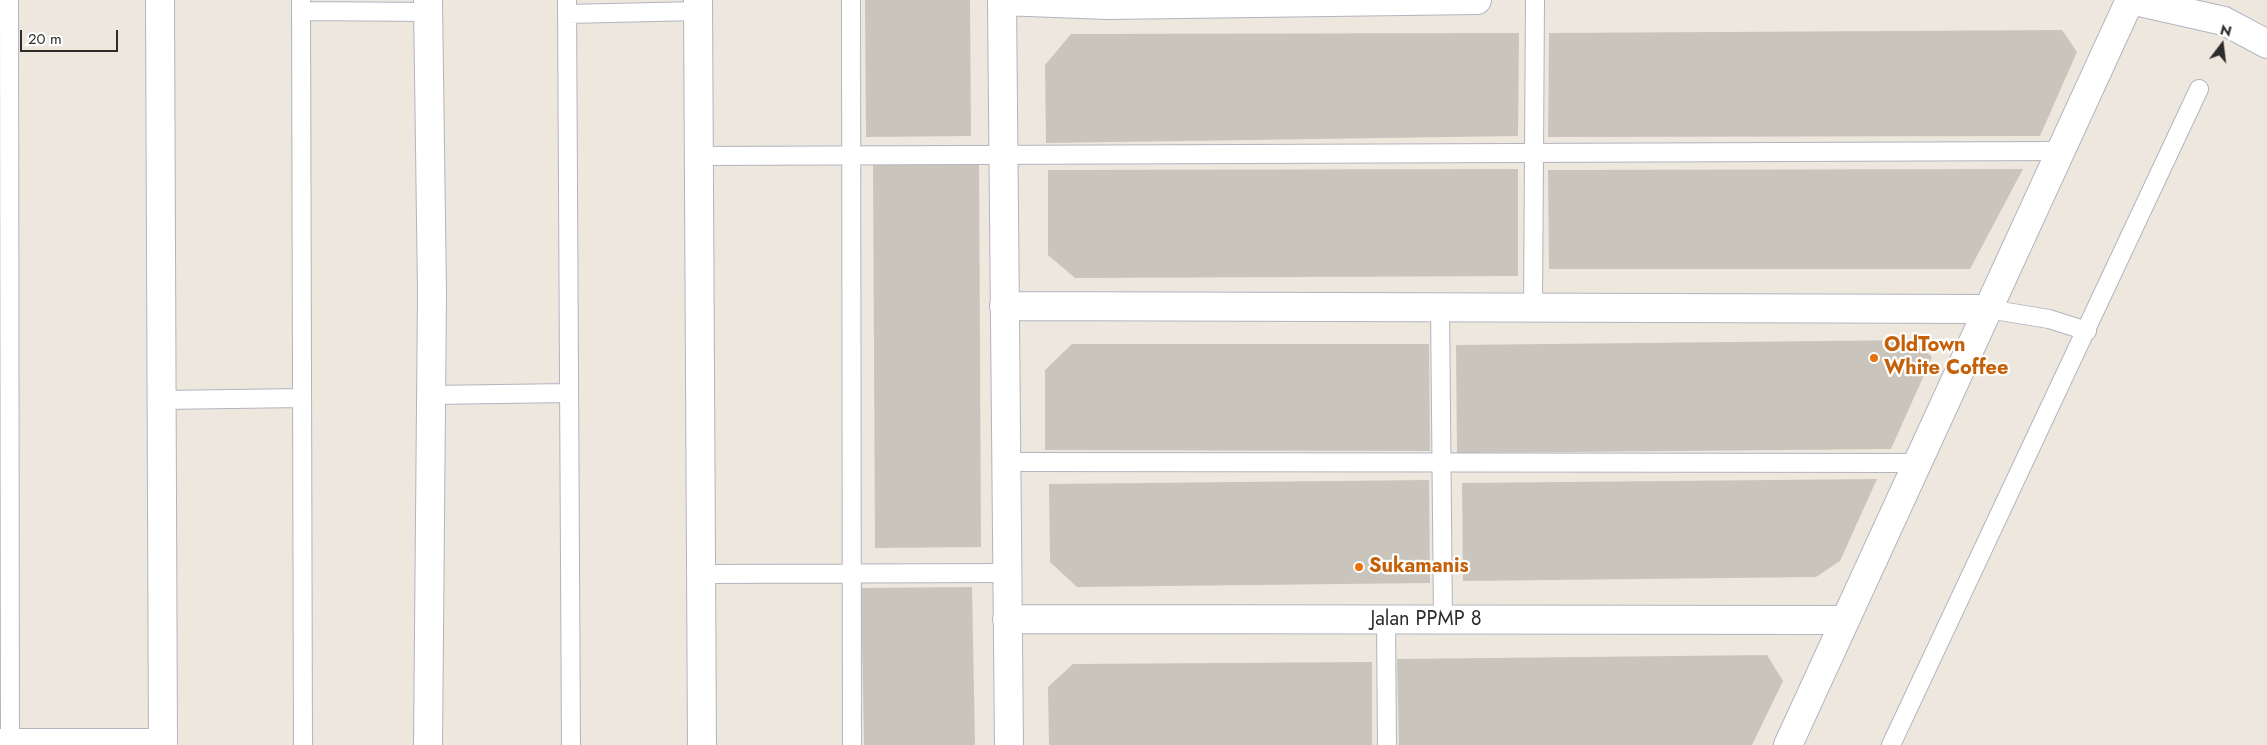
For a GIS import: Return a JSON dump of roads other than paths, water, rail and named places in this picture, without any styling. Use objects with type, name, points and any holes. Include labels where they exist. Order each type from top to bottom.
[{"type":"street","points":[[5,742],[163,744],[160,0]]},
{"type":"street","points":[[1008,745],[1002,0],[1108,3],[1477,0]]},
{"type":"street","points":[[1788,745],[2131,0],[2229,11],[2267,44]]},
{"type":"street","points":[[698,5],[702,745]]},
{"type":"street","points":[[428,6],[432,292],[428,745]]},
{"type":"street","points":[[1004,306],[1988,309]]},
{"type":"street","name":"Jalan PPMP 8","points":[[1007,620],[1845,620]]},
{"type":"lane","points":[[5,742],[5,271],[9,0]]},
{"type":"lane","points":[[851,0],[850,574],[852,745]]},
{"type":"lane","points":[[1532,308],[1534,0]]},
{"type":"lane","points":[[571,745],[567,7],[698,5]]},
{"type":"lane","points":[[303,745],[301,6],[428,6]]},
{"type":"lane","points":[[1891,745],[2199,89]]},
{"type":"lane","points":[[700,156],[1003,153],[2061,151]]},
{"type":"lane","points":[[1440,307],[1443,620]]},
{"type":"lane","points":[[1988,309],[2049,319],[2087,331]]},
{"type":"lane","points":[[431,396],[569,393]]},
{"type":"lane","points":[[162,400],[302,398]]},
{"type":"lane","points":[[1006,462],[1917,463]]},
{"type":"lane","points":[[701,574],[1007,573]]},
{"type":"lane","points":[[1386,620],[1387,745]]},
{"type":"place","name":"OldTown White Coffee","points":[[1874,358]]},
{"type":"place","name":"Sukamanis","points":[[1359,567]]}]
